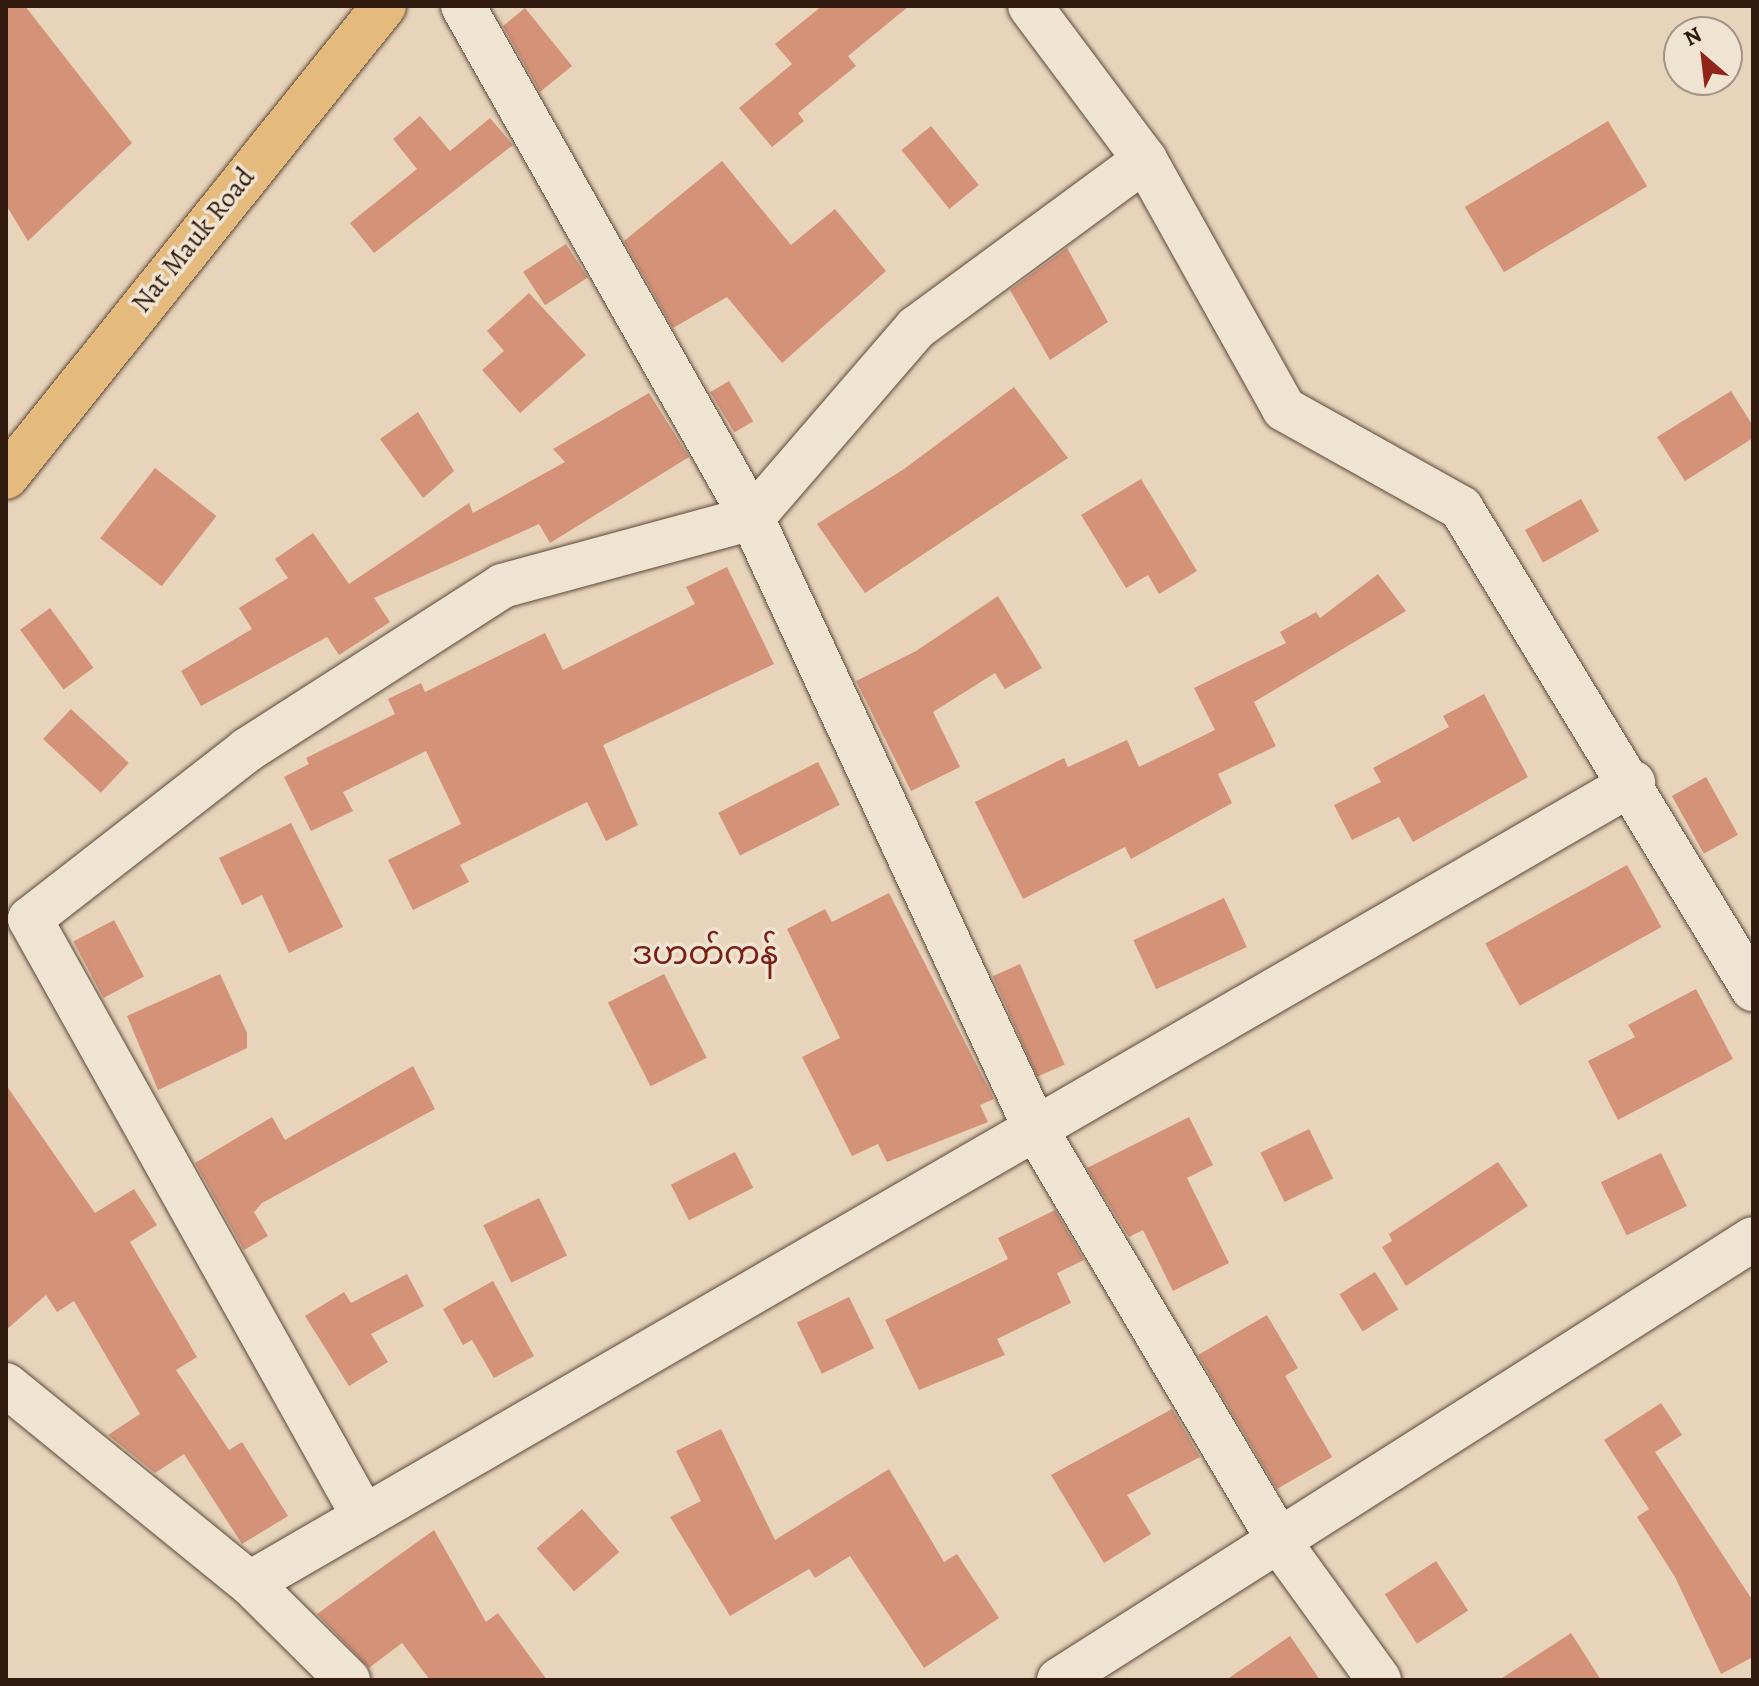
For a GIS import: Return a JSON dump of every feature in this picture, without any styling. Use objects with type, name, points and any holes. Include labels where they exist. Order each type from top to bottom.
[{"type":"highway","name":"Nat Mauk Road","points":[[6,477],[384,6]]},
{"type":"street","points":[[463,6],[752,518],[1035,1128],[1280,1543],[1379,1680]]},
{"type":"street","points":[[1030,6],[1145,160],[1284,409],[1461,508],[1633,783],[1753,989]]},
{"type":"street","points":[[364,1517],[30,919],[247,750],[502,586],[752,518],[916,328],[1145,160]]},
{"type":"street","points":[[250,1583],[1633,783]]},
{"type":"street","points":[[1059,1680],[1280,1543],[1753,1239]]},
{"type":"street","points":[[6,1385],[250,1583],[348,1680]]},
{"type":"building","points":[[6,6],[25,6],[132,143],[28,241],[6,205]]},
{"type":"building","points":[[822,6],[909,6],[848,56],[856,66],[798,113],[804,121],[772,147],[739,108],[792,64],[775,44]]},
{"type":"building","points":[[525,8],[572,66],[540,92],[503,26]]},
{"type":"building","points":[[420,116],[450,151],[490,118],[513,145],[374,253],[350,223],[417,169],[393,139]]},
{"type":"building","points":[[1608,121],[1647,186],[1504,272],[1465,207]]},
{"type":"building","points":[[931,126],[979,185],[949,209],[901,150]]},
{"type":"building","points":[[722,161],[791,245],[835,209],[886,271],[782,363],[727,297],[673,328],[624,241]]},
{"type":"building","points":[[566,244],[588,278],[545,305],[523,272]]},
{"type":"building","points":[[1067,248],[1108,322],[1050,360],[1010,290]]},
{"type":"building","points":[[529,293],[586,355],[520,413],[482,370],[504,351],[487,331]]},
{"type":"building","points":[[729,381],[753,421],[734,433],[710,392]]},
{"type":"building","points":[[1014,387],[1068,458],[865,593],[817,524],[904,469]]},
{"type":"building","points":[[1731,391],[1753,426],[1753,438],[1685,481],[1657,437]]},
{"type":"building","points":[[649,393],[689,457],[550,543],[539,524],[374,598],[390,622],[339,655],[327,637],[201,706],[181,671],[252,629],[239,608],[288,578],[275,559],[313,533],[349,584],[469,503],[473,513],[565,462],[553,449]]},
{"type":"building","points":[[418,412],[454,471],[423,498],[380,439]]},
{"type":"building","points":[[155,468],[216,516],[162,586],[100,538]]},
{"type":"building","points":[[1141,479],[1197,571],[1159,594],[1148,575],[1126,588],[1081,515]]},
{"type":"building","points":[[1581,499],[1599,531],[1543,562],[1525,530]]},
{"type":"building","points":[[727,567],[774,664],[603,745],[638,825],[606,841],[587,802],[460,865],[469,882],[413,910],[388,860],[461,824],[426,751],[343,792],[353,811],[311,831],[284,777],[309,764],[306,758],[395,714],[388,699],[421,683],[425,692],[545,633],[563,670],[695,604],[686,587]]},
{"type":"building","points":[[1378,574],[1406,611],[1254,702],[1276,746],[1218,774],[1232,803],[1131,859],[1125,847],[1023,899],[975,802],[1064,758],[1068,767],[1127,740],[1139,767],[1215,730],[1194,688],[1286,643],[1280,632],[1316,612],[1320,618]]},
{"type":"building","points":[[998,596],[1042,668],[1005,689],[995,673],[933,712],[960,767],[911,791],[856,681],[916,651]]},
{"type":"building","points":[[50,608],[93,668],[64,690],[20,630]]},
{"type":"building","points":[[1484,694],[1528,777],[1413,842],[1399,817],[1352,840],[1334,805],[1381,782],[1373,768],[1449,727],[1443,716]]},
{"type":"building","points":[[71,709],[129,763],[101,793],[43,739]]},
{"type":"building","points":[[818,762],[840,805],[740,856],[718,813]]},
{"type":"building","points":[[1706,777],[1738,835],[1704,854],[1672,796]]},
{"type":"building","points":[[291,823],[343,927],[289,953],[262,895],[242,905],[219,858]]},
{"type":"building","points":[[1627,865],[1661,927],[1520,1006],[1485,944]]},
{"type":"building","points":[[889,893],[994,1099],[980,1105],[988,1122],[887,1162],[878,1144],[852,1156],[802,1057],[840,1038],[787,929],[825,909],[832,922]]},
{"type":"building","points":[[1224,898],[1247,947],[1156,989],[1133,940]]},
{"type":"building","points":[[114,920],[144,977],[103,998],[73,942]]},
{"type":"building","points":[[1020,964],[1065,1064],[1037,1077],[993,976]]},
{"type":"building","points":[[220,974],[247,1033],[247,1048],[158,1090],[127,1016]]},
{"type":"building","points":[[664,974],[707,1058],[651,1086],[608,1003]]},
{"type":"building","points":[[1696,989],[1733,1059],[1618,1120],[1588,1061],[1635,1037],[1628,1025]]},
{"type":"building","points":[[413,1066],[435,1109],[262,1203],[254,1212],[268,1236],[244,1250],[195,1163],[272,1117],[285,1140]]},
{"type":"building","points":[[6,1085],[95,1213],[134,1189],[157,1225],[130,1242],[197,1357],[176,1370],[229,1450],[242,1442],[288,1516],[242,1544],[184,1454],[155,1473],[108,1435],[140,1414],[74,1301],[57,1312],[46,1295],[6,1330]]},
{"type":"building","points":[[1189,1117],[1213,1165],[1187,1178],[1229,1263],[1173,1291],[1143,1230],[1129,1237],[1087,1168]]},
{"type":"building","points":[[1309,1129],[1333,1178],[1285,1202],[1260,1153]]},
{"type":"building","points":[[735,1152],[753,1188],[689,1220],[671,1185]]},
{"type":"building","points":[[1661,1153],[1687,1206],[1627,1235],[1601,1182]]},
{"type":"building","points":[[1498,1162],[1528,1206],[1406,1286],[1382,1247],[1392,1241],[1389,1234]]},
{"type":"building","points":[[539,1198],[567,1256],[511,1283],[483,1225]]},
{"type":"building","points":[[1055,1210],[1084,1260],[1057,1273],[1071,1303],[997,1339],[1005,1355],[919,1390],[885,1320],[1008,1259],[998,1238]]},
{"type":"building","points":[[1375,1272],[1398,1309],[1363,1332],[1339,1294]]},
{"type":"building","points":[[407,1274],[424,1306],[371,1334],[388,1362],[349,1386],[305,1316],[344,1292],[351,1303]]},
{"type":"building","points":[[493,1281],[534,1356],[494,1378],[472,1340],[463,1345],[443,1309]]},
{"type":"building","points":[[849,1297],[874,1348],[822,1374],[797,1322]]},
{"type":"building","points":[[1267,1315],[1298,1368],[1285,1376],[1332,1457],[1277,1489],[1198,1355]]},
{"type":"building","points":[[1661,1403],[1682,1435],[1655,1452],[1753,1601],[1753,1657],[1721,1674],[1675,1577],[1637,1517],[1649,1509],[1604,1440]]},
{"type":"building","points":[[1172,1409],[1200,1457],[1127,1495],[1151,1534],[1104,1563],[1051,1475]]},
{"type":"building","points":[[721,1429],[775,1540],[889,1469],[944,1562],[957,1554],[999,1618],[924,1668],[850,1556],[815,1578],[809,1569],[730,1616],[670,1517],[701,1501],[676,1451]]},
{"type":"building","points":[[582,1509],[619,1552],[574,1591],[537,1548]]},
{"type":"building","points":[[434,1530],[486,1622],[498,1613],[547,1680],[430,1680],[402,1643],[369,1668],[317,1614]]},
{"type":"building","points":[[1436,1561],[1468,1610],[1417,1644],[1385,1594]]},
{"type":"building","points":[[1571,1633],[1601,1680],[1499,1680]]},
{"type":"building","points":[[1290,1636],[1320,1680],[1226,1680]]},
{"type":"district","name":"ဒဟတ်ကန်","points":[[705,953]]}]
